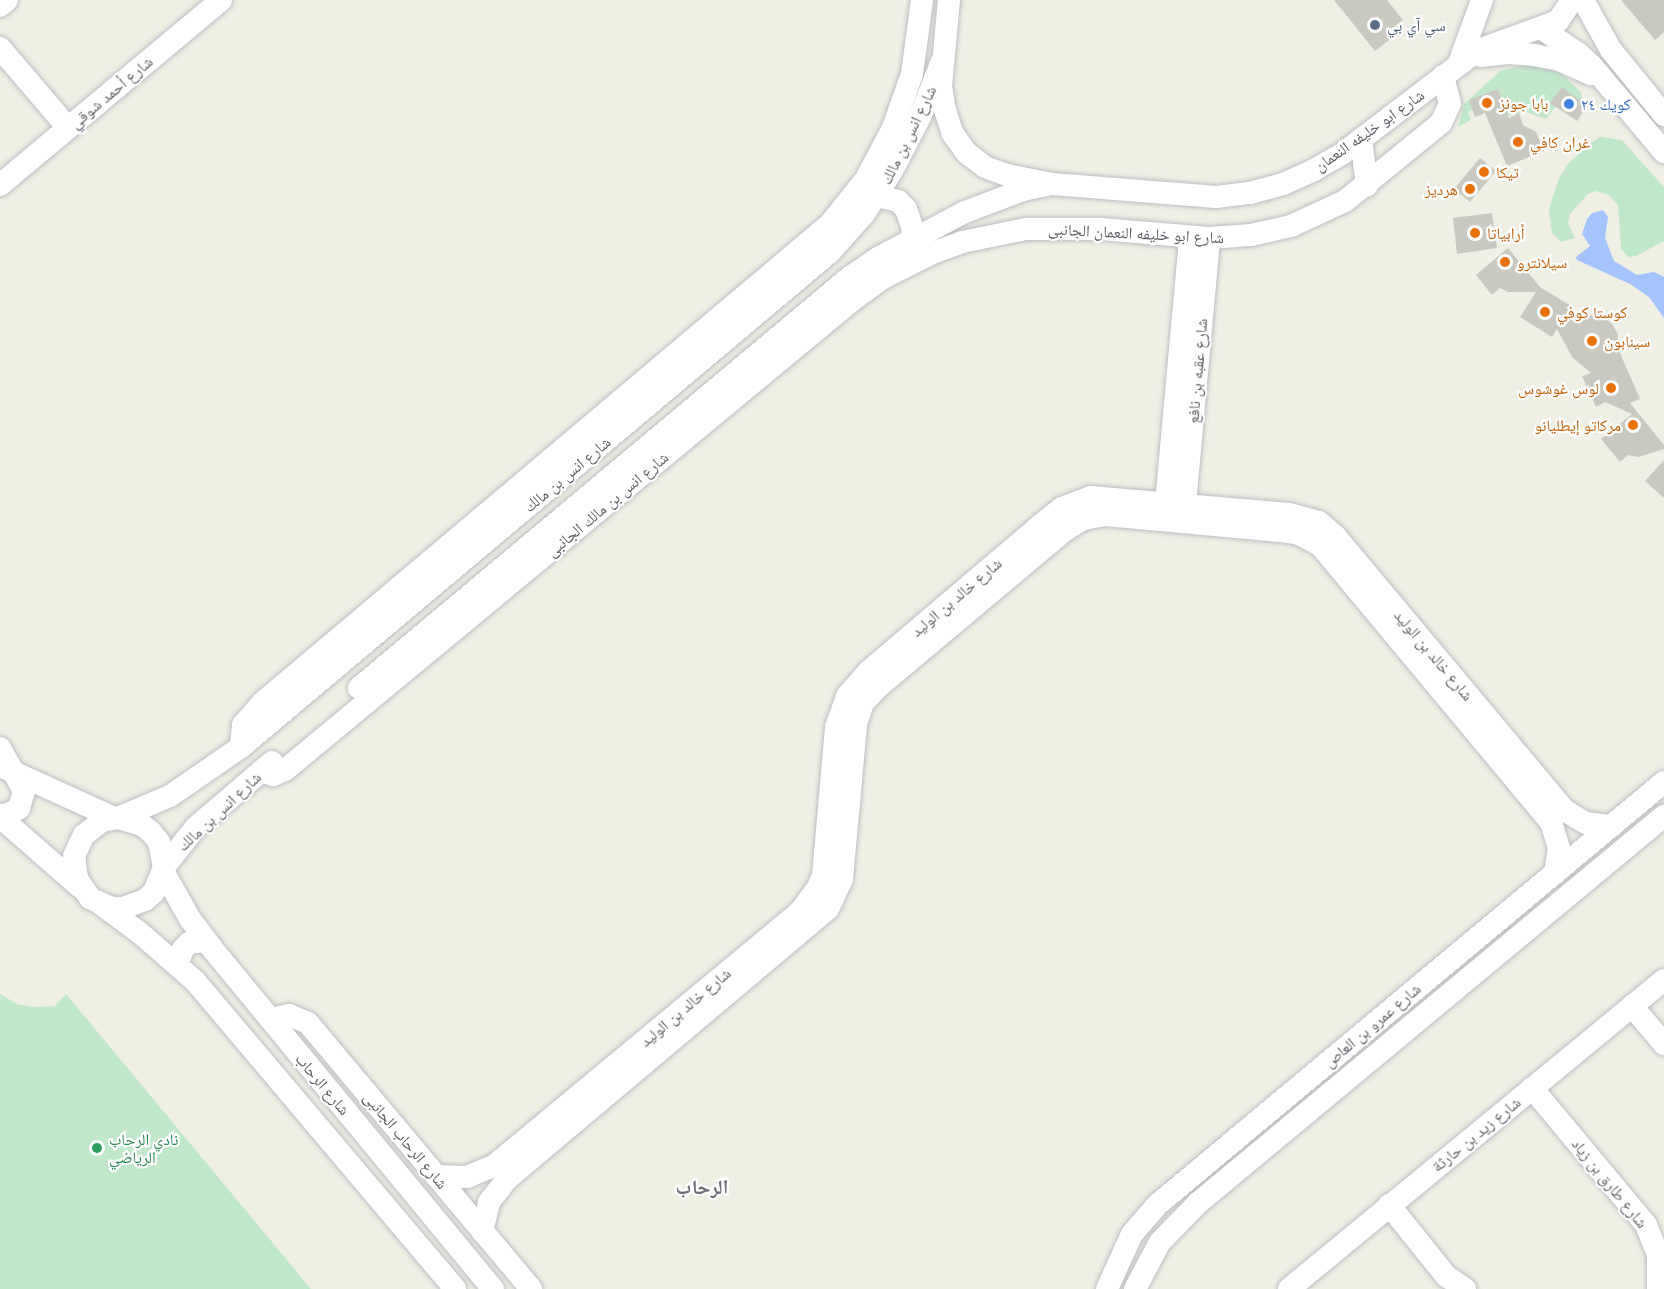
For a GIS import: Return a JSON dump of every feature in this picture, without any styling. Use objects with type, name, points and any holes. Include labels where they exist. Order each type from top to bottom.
[{"type":"street","points":[[0,6],[7,0]]},
{"type":"street","name":"شارع أحمد شوقي","points":[[0,185],[221,0]]},
{"type":"street","points":[[241,747],[243,725],[262,703],[810,244],[849,202],[881,154],[900,110],[912,74],[922,0]]},
{"type":"street","points":[[942,61],[949,0]]},
{"type":"street","points":[[1451,70],[1482,0]]},
{"type":"street","name":"شارع ابو خليفه النعمان","points":[[942,61],[941,86],[945,110],[953,134],[967,153],[985,167],[1007,175],[1052,184],[1216,196],[1250,193],[1283,184],[1314,170],[1361,139],[1451,70],[1498,41],[1542,29],[1558,21],[1572,0]]},
{"type":"street","points":[[1583,0],[1600,33],[1664,115]]},
{"type":"street","points":[[1603,0],[1612,44],[1623,65]]},
{"type":"street","points":[[1542,29],[1579,54],[1664,152]]},
{"type":"street","points":[[0,48],[68,128]]},
{"type":"street","points":[[1451,70],[1483,56],[1534,55],[1559,60],[1605,83]]},
{"type":"street","name":"شارع انس بن مالك","points":[[116,818],[153,804],[186,787],[241,747],[800,278],[853,227],[877,196],[920,117],[942,61]]},
{"type":"street","name":"شارع ابو خليفه النعمان الجانبى","points":[[962,242],[1005,232],[1057,228],[1200,238],[1251,236],[1291,226],[1330,210],[1367,186],[1446,117],[1450,97],[1451,70]]},
{"type":"street","points":[[1361,139],[1367,186]]},
{"type":"street","name":"شارع انس بن مالك","points":[[163,869],[184,840],[261,771],[820,302],[878,258],[911,240],[994,200],[1052,184]]},
{"type":"street","points":[[877,196],[898,201],[906,208],[913,229],[911,240]]},
{"type":"street","name":"شارع عقبه بن نافع","points":[[1175,503],[1200,238]]},
{"type":"street","name":"شارع انس بن مالك الجانبى","points":[[261,771],[273,775],[285,770],[854,299],[906,265],[962,242]]},
{"type":"street","name":"شارع خالد بن الوليد","points":[[437,1176],[467,1177],[495,1165],[636,1060],[828,909],[837,895],[842,879],[843,762],[858,714],[870,694],[978,591],[1042,524],[1074,502],[1101,496],[1301,515],[1328,528],[1564,810],[1586,824],[1612,826]]},
{"type":"street","name":"شارع خالد بن الوليد","points":[[978,591],[1073,524],[1094,516],[1288,532],[1310,538],[1328,554],[1551,822],[1559,848],[1555,874]]},
{"type":"street","points":[[0,748],[9,770],[24,791],[22,803],[14,812],[0,816]]},
{"type":"street","points":[[0,816],[82,890],[101,904],[123,908],[145,900],[154,892],[163,869],[161,848],[152,832],[142,825],[116,818],[9,770]]},
{"type":"street","name":"شارع عمرو بن العاص","points":[[1107,1289],[1132,1234],[1157,1205],[1664,782]]},
{"type":"street","points":[[186,787],[185,802],[188,809],[201,816],[209,816]]},
{"type":"street","points":[[82,890],[74,868],[78,845],[92,827],[116,818]]},
{"type":"street","name":"شارع عمرو بن العاص","points":[[1135,1289],[1160,1242],[1179,1220],[1446,997],[1660,828]]},
{"type":"street","name":"شارع الرحاب","points":[[163,869],[183,907],[206,941],[494,1289]]},
{"type":"street","name":"شارع الرحاب","points":[[101,904],[177,965],[239,1030],[455,1289]]},
{"type":"street","points":[[177,965],[183,949],[189,943],[206,941]]},
{"type":"street","points":[[1430,978],[1435,990],[1446,997]]},
{"type":"street","name":"شارع زيد بن حارثة","points":[[1296,1287],[1389,1205],[1664,980]]},
{"type":"street","points":[[1404,999],[1417,1005],[1420,1019]]},
{"type":"street","points":[[1632,1006],[1664,1044]]},
{"type":"street","name":"شارع الرحاب الجانبى","points":[[270,1020],[289,1015],[308,1023],[531,1289]]},
{"type":"street","name":"شارع خالد بن الوليد","points":[[482,1231],[484,1216],[497,1190],[636,1060]]},
{"type":"street","name":"شارع طارق بن زياد","points":[[1532,1088],[1646,1225],[1658,1254],[1658,1289]]},
{"type":"street","points":[[1389,1205],[1446,1276],[1465,1289]]},
{"type":"green space","points":[[1527,64],[1551,69],[1563,75],[1581,92],[1583,106],[1562,98],[1546,119],[1526,112],[1506,116],[1498,101],[1468,112],[1471,120],[1458,127],[1464,104],[1500,71]]},
{"type":"green space","points":[[1600,137],[1622,140],[1664,187],[1664,241],[1636,256],[1628,257],[1621,249],[1618,205],[1609,195],[1595,191],[1588,194],[1570,214],[1568,223],[1575,238],[1561,242],[1552,233],[1549,209],[1559,178],[1568,164]]},
{"type":"green space","name":"نادي الرحاب الرياضي","points":[[0,994],[17,1004],[34,1007],[55,1006],[66,994],[311,1289],[0,1289]]},
{"type":"water","points":[[1603,210],[1608,217],[1605,238],[1614,261],[1637,275],[1654,272],[1664,277],[1664,318],[1649,297],[1630,284],[1577,260],[1576,257],[1590,246],[1582,234],[1587,219],[1592,213]]},
{"type":"building","name":"سي آي بي","points":[[1334,0],[1387,0],[1403,20],[1388,31],[1393,37],[1375,51]]},
{"type":"building","points":[[1621,0],[1664,0],[1664,32],[1655,40]]},
{"type":"building","name":"كويك ٢٤","points":[[1562,87],[1587,106],[1577,121],[1550,103]]},
{"type":"building","name":"غران كافي","points":[[1498,89],[1509,118],[1519,113],[1523,125],[1536,132],[1544,151],[1507,166],[1485,113],[1475,117],[1469,100]]},
{"type":"building","points":[[1480,158],[1496,171],[1470,202],[1454,189]]},
{"type":"building","name":"أرابياتا","points":[[1492,213],[1497,248],[1457,254],[1453,218]]},
{"type":"building","points":[[1508,248],[1540,287],[1571,306],[1560,323],[1591,315],[1603,316],[1612,324],[1618,334],[1617,346],[1640,399],[1630,403],[1664,445],[1664,449],[1638,457],[1628,455],[1620,462],[1601,439],[1632,414],[1605,402],[1596,407],[1582,376],[1591,373],[1572,357],[1557,329],[1552,337],[1520,317],[1536,292],[1508,292],[1500,288],[1492,295],[1476,275]]},
{"type":"building","points":[[1664,460],[1664,498],[1645,481]]},
{"type":"place","name":"سي آي بي","points":[[1375,25]]},
{"type":"place","name":"بابا جونز","points":[[1487,103]]},
{"type":"place","name":"كويك ٢٤","points":[[1569,104]]},
{"type":"place","name":"غران كافي","points":[[1518,142]]},
{"type":"place","name":"تيكا","points":[[1484,172]]},
{"type":"place","name":"هرديز","points":[[1470,189]]},
{"type":"place","name":"أرابياتا","points":[[1475,233]]},
{"type":"place","name":"سيلانترو","points":[[1505,262]]},
{"type":"place","name":"كوستا كوفي","points":[[1545,312]]},
{"type":"place","name":"سينابون","points":[[1592,341]]},
{"type":"place","name":"لوس غوشوس","points":[[1611,388]]},
{"type":"place","name":"مركاتو إيطليانو","points":[[1633,425]]},
{"type":"place","name":"نادي الرحاب الرياضي","points":[[97,1148]]},
{"type":"district","name":"الرحاب","points":[[702,1186]]}]
